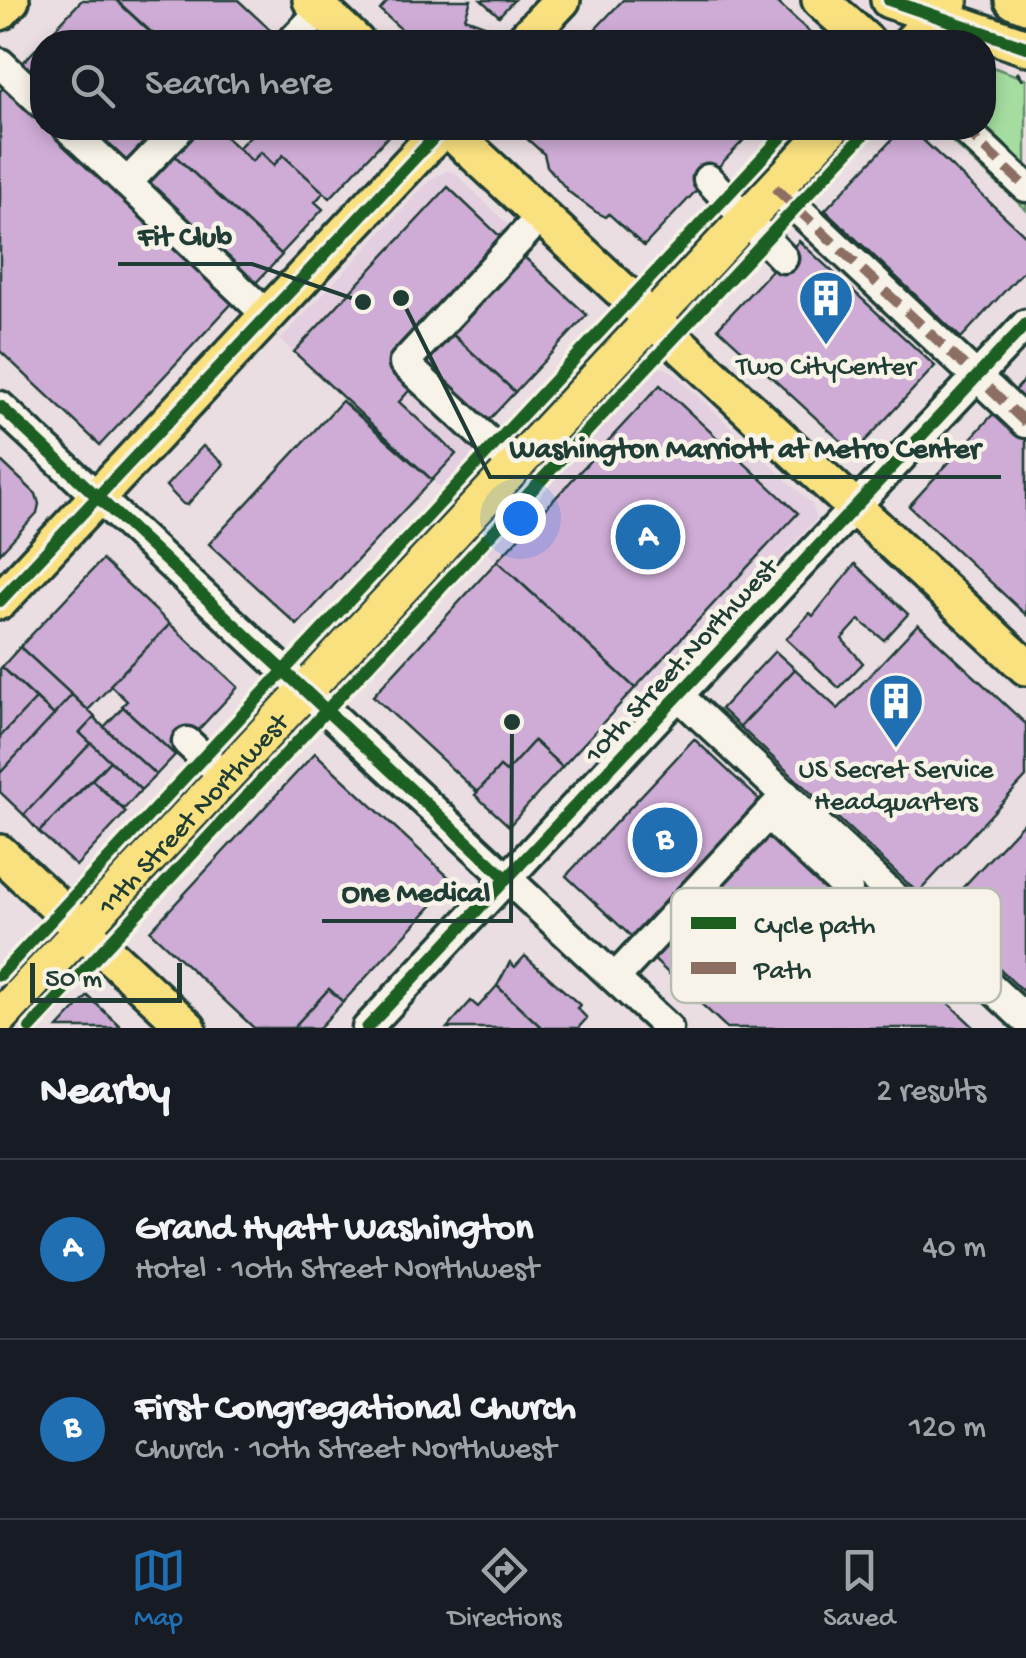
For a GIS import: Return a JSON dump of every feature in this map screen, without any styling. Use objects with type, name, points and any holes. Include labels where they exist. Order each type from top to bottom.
[{"type":"main road","points":[[0,12],[11,0]]},
{"type":"main road","points":[[533,30],[562,0]]},
{"type":"main road","points":[[820,0],[854,30]]},
{"type":"main road","points":[[889,0],[944,8],[978,30]]},
{"type":"main road","points":[[1013,0],[1026,4]]},
{"type":"main road","points":[[316,5],[343,30]]},
{"type":"main road","points":[[923,30],[944,8]]},
{"type":"main road","points":[[996,42],[1022,59]]},
{"type":"main road","points":[[0,601],[434,140]]},
{"type":"main road","points":[[458,140],[1026,667]]},
{"type":"main road","name":"11th Street Northwest","points":[[0,1016],[820,140]]},
{"type":"main road","points":[[0,853],[188,1028]]},
{"type":"street","points":[[300,30],[316,5]]},
{"type":"street","points":[[0,64],[30,93]]},
{"type":"street","points":[[81,140],[268,315]]},
{"type":"street","points":[[127,183],[168,140]]},
{"type":"street","points":[[976,140],[1026,187]]},
{"type":"street","points":[[708,179],[783,258]]},
{"type":"street","points":[[774,188],[966,366]]},
{"type":"street","points":[[514,464],[404,363],[542,215]]},
{"type":"street","name":"10th Street Northwest","points":[[367,1028],[1026,324]]},
{"type":"street","points":[[989,388],[1026,423]]},
{"type":"street","points":[[0,406],[668,1028]]},
{"type":"street","points":[[678,695],[846,888]]},
{"type":"street","points":[[187,742],[224,776]]},
{"type":"street","points":[[699,888],[777,805]]},
{"type":"street","points":[[777,805],[873,888]]},
{"type":"street","points":[[615,978],[671,918]]},
{"type":"street","points":[[1001,998],[1026,1020]]},
{"type":"path","points":[[1022,59],[1026,86]]},
{"type":"shaded area","points":[[446,171],[454,172],[524,240],[413,362],[488,437],[442,489],[280,340],[430,180]]},
{"type":"shaded area","points":[[655,366],[670,370],[812,504],[817,518],[648,700],[483,548]]},
{"type":"green space","points":[[996,68],[1026,79],[1026,210],[950,140],[996,140]]},
{"type":"building","points":[[82,0],[116,0],[148,30],[53,30]]},
{"type":"building","points":[[116,0],[238,0],[270,30],[149,30]]},
{"type":"building","points":[[389,0],[471,0],[465,18],[490,27],[402,30],[380,10]]},
{"type":"building","points":[[481,0],[514,0],[499,16]]},
{"type":"building","points":[[623,0],[775,0],[807,30],[594,30]]},
{"type":"building","points":[[30,55],[30,80],[18,68]]},
{"type":"building","points":[[9,82],[30,102],[30,140],[70,140],[237,298],[100,445],[0,351],[0,91]]},
{"type":"building","points":[[94,140],[154,140],[126,170]]},
{"type":"building","points":[[188,140],[229,140],[252,161],[261,152],[274,165],[283,155],[324,192],[315,202],[323,209],[281,254],[174,155]]},
{"type":"building","points":[[246,140],[384,140],[330,198],[283,155],[274,165],[261,152],[252,161],[238,148]]},
{"type":"building","points":[[528,140],[744,140],[644,246],[609,214],[606,217],[596,212],[569,192],[547,166],[544,154]]},
{"type":"building","points":[[892,140],[923,140],[1026,236],[1026,268],[961,338],[825,210]]},
{"type":"building","points":[[174,155],[282,255],[251,288],[145,186]]},
{"type":"building","points":[[448,187],[507,243],[394,363],[416,383],[399,402],[456,454],[432,480],[294,352]]},
{"type":"building","name":"Two CityCenter","points":[[799,241],[935,366],[854,453],[718,328]]},
{"type":"building","points":[[520,253],[587,315],[515,392],[448,330]]},
{"type":"building","points":[[453,335],[515,392],[485,424],[423,367]]},
{"type":"building","points":[[1026,378],[1026,405],[1013,393]]},
{"type":"building","points":[[660,385],[798,513],[635,688],[497,561]]},
{"type":"building","points":[[342,401],[432,480],[297,625],[209,544]]},
{"type":"building","points":[[996,411],[1026,439],[1026,615],[909,506]]},
{"type":"building","points":[[203,446],[224,464],[187,505],[183,504],[166,486]]},
{"type":"building","points":[[0,460],[36,494],[39,504],[37,513],[0,553]]},
{"type":"building","points":[[102,560],[170,624],[88,710],[20,647]]},
{"type":"building","points":[[497,561],[635,688],[562,767],[534,741],[506,772],[500,767],[477,792],[373,696]]},
{"type":"building","points":[[855,564],[908,614],[884,640],[859,620],[842,639],[863,663],[839,688],[786,639],[810,613],[813,616]]},
{"type":"building","points":[[170,624],[238,687],[175,755],[122,706],[127,701],[110,685]]},
{"type":"building","name":"US Secret Service Headquarters","points":[[918,624],[1026,724],[1026,777],[923,888],[913,888],[740,727],[795,669],[838,709]]},
{"type":"building","points":[[20,647],[72,695],[54,715],[2,667]]},
{"type":"building","points":[[775,651],[795,669],[740,727],[721,709]]},
{"type":"building","points":[[0,669],[36,699],[0,737]]},
{"type":"building","points":[[72,695],[95,717],[80,733],[91,743],[24,815],[0,792],[0,773]]},
{"type":"building","points":[[36,699],[54,715],[0,773],[0,737]]},
{"type":"building","points":[[123,707],[175,755],[156,775],[104,727]]},
{"type":"building","points":[[94,718],[156,775],[141,790],[80,733]]},
{"type":"building","points":[[694,739],[764,804],[686,888],[671,888],[671,904],[636,941],[566,876]]},
{"type":"building","points":[[534,741],[562,767],[509,826],[475,795],[500,767],[506,772]]},
{"type":"building","points":[[91,743],[110,761],[39,832],[24,815]]},
{"type":"building","points":[[315,753],[454,882],[343,1002],[329,989],[293,1028],[254,1028],[150,931]]},
{"type":"building","points":[[110,761],[141,790],[124,809],[92,780]]},
{"type":"building","points":[[92,780],[126,812],[76,866],[39,832]]},
{"type":"building","points":[[1026,820],[1026,994],[1001,971],[1001,888],[962,888]]},
{"type":"building","points":[[766,833],[825,888],[714,888]]},
{"type":"building","points":[[671,934],[671,976],[650,956]]},
{"type":"building","points":[[525,956],[580,1005],[577,1008],[587,1018],[578,1028],[542,1028],[497,986],[510,962],[515,967]]},
{"type":"building","points":[[497,986],[542,1028],[447,1028],[471,1001],[478,1007]]},
{"type":"building","points":[[329,989],[343,1002],[319,1028],[293,1028]]},
{"type":"building","points":[[88,996],[122,1028],[58,1028]]},
{"type":"building","points":[[700,1003],[948,1003],[975,1028],[727,1028]]},
{"type":"marked path","points":[[976,140],[1026,187]]},
{"type":"marked path","points":[[775,188],[965,366]]},
{"type":"marked path","points":[[989,388],[1026,423]]},
{"type":"cycle path","points":[[889,0],[976,30]]},
{"type":"cycle path","points":[[996,37],[1026,47]]},
{"type":"cycle path","points":[[0,601],[432,140]]},
{"type":"cycle path","points":[[0,975],[779,140]]},
{"type":"cycle path","points":[[30,1028],[859,140]]},
{"type":"cycle path","points":[[367,1028],[1026,324]]},
{"type":"cycle path","points":[[0,406],[507,879]]},
{"type":"place","name":"Washington Marriott at Metro Center","points":[[401,298]]},
{"type":"place","name":"Fit Club","points":[[363,302]]},
{"type":"place","name":"Two CityCenter","points":[[826,347]]},
{"type":"place","name":"Grand Hyatt Washington","points":[[648,537]]},
{"type":"place","name":"One Medical","points":[[512,722]]},
{"type":"place","name":"US Secret Service Headquarters","points":[[896,750]]},
{"type":"place","name":"First Congregational Church","points":[[665,840]]}]
